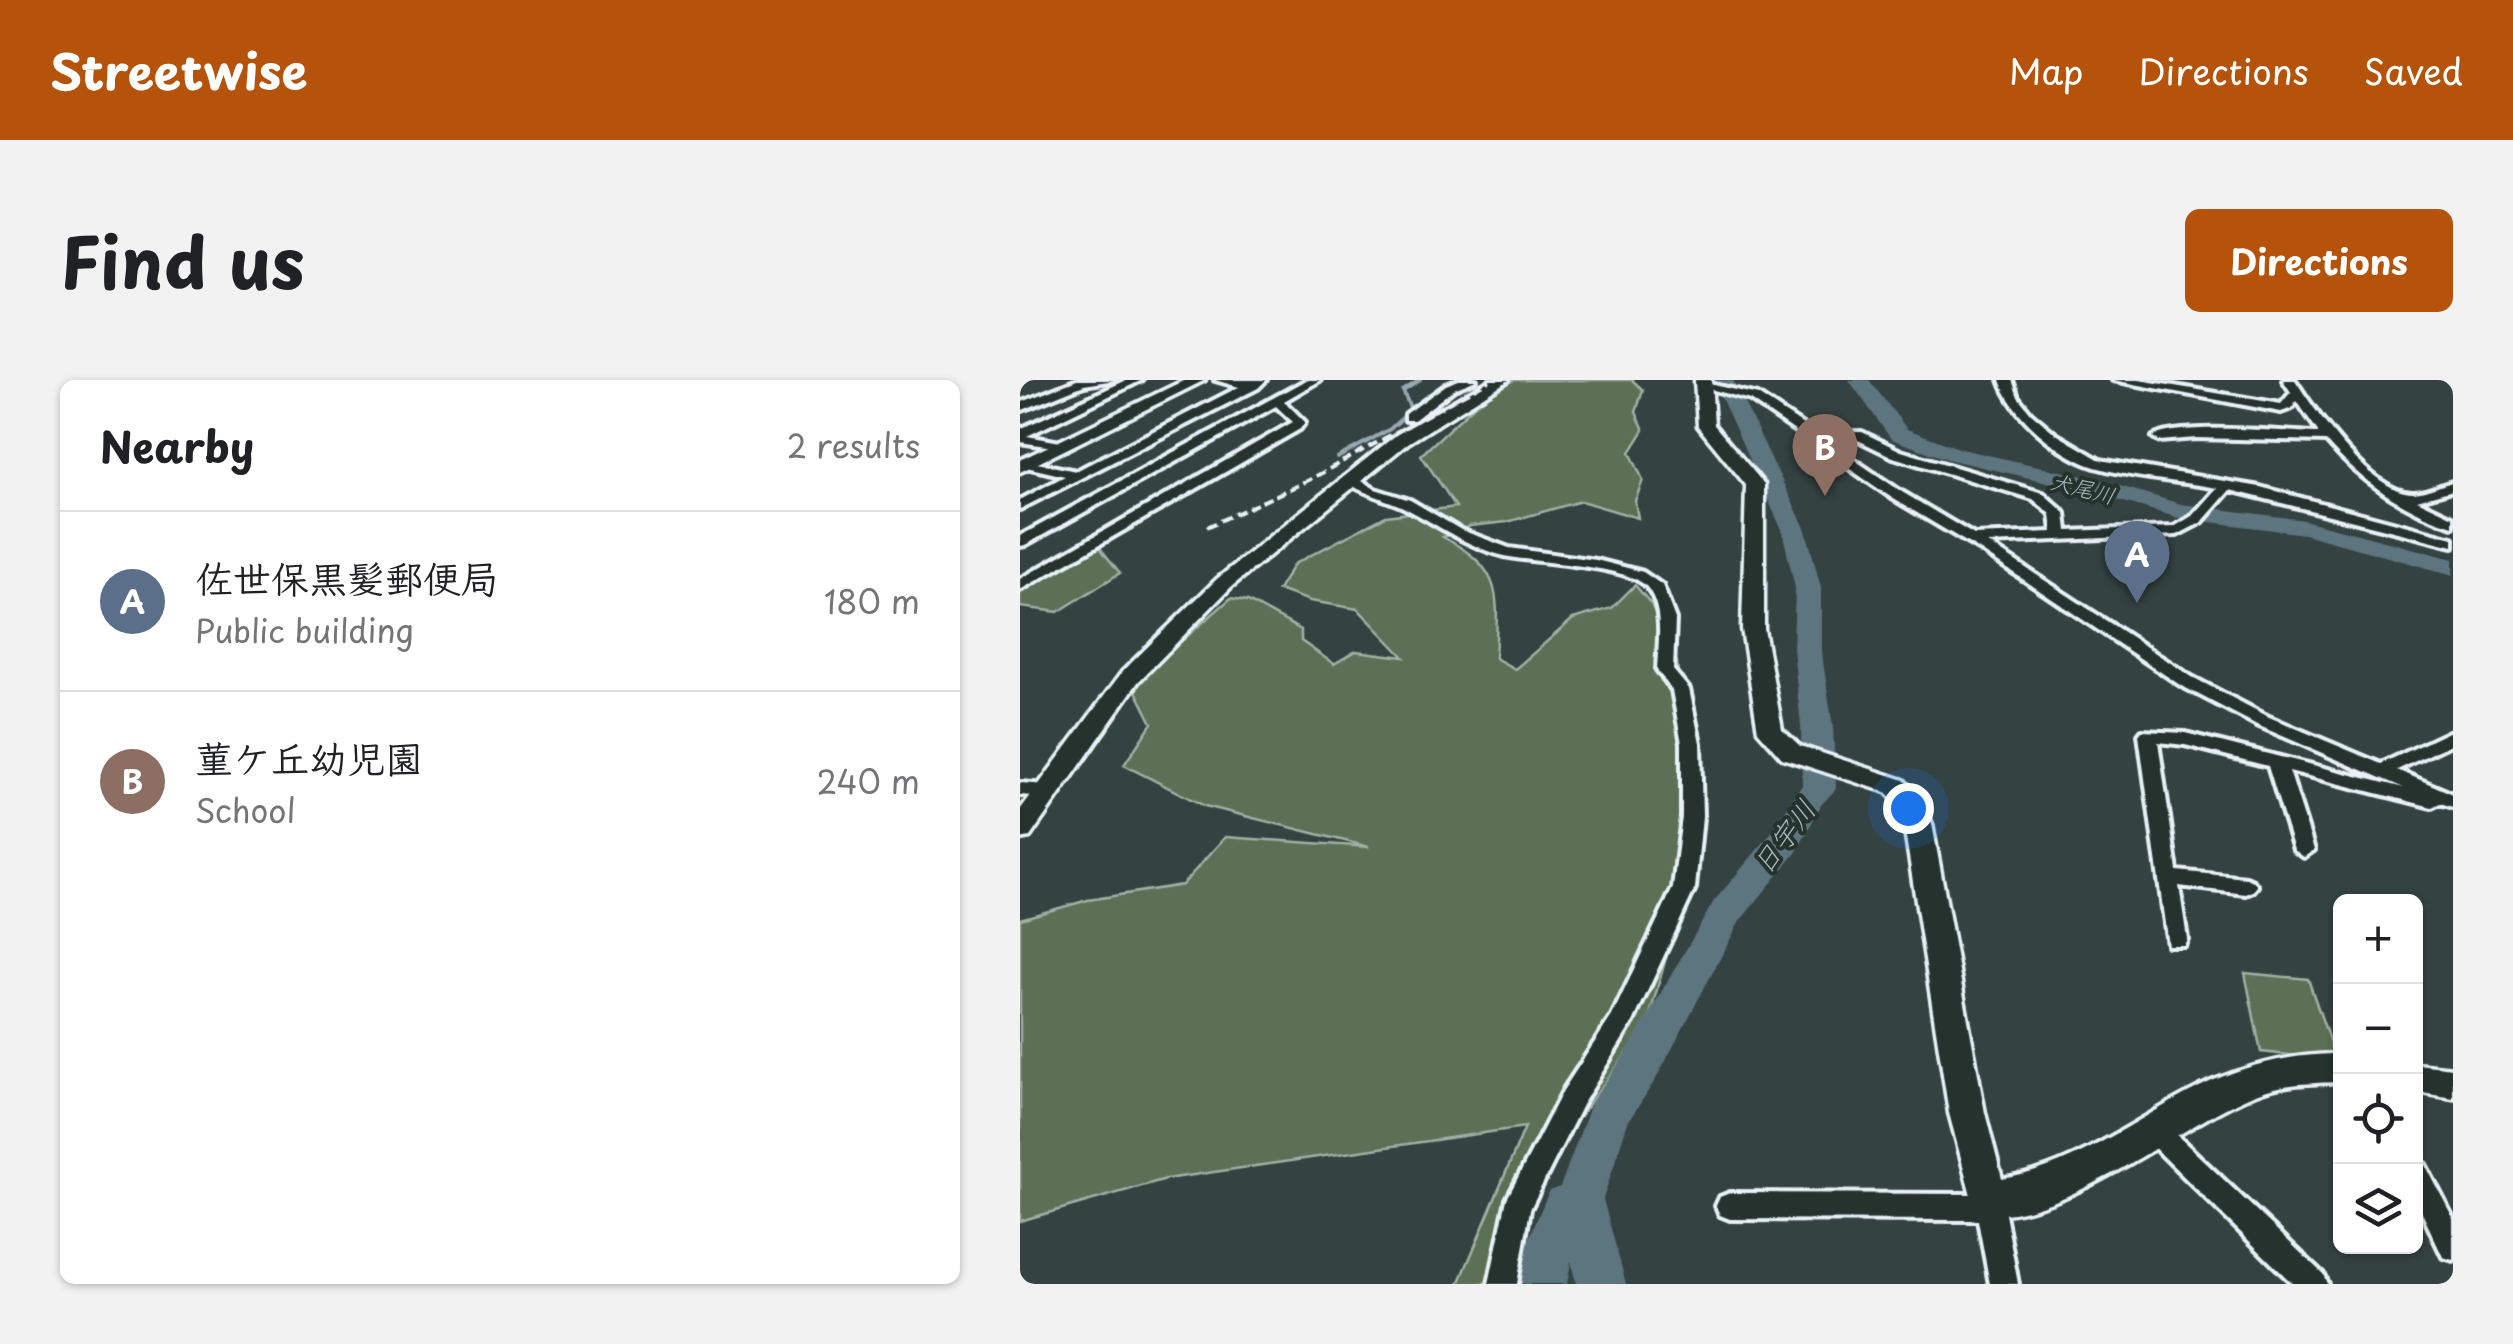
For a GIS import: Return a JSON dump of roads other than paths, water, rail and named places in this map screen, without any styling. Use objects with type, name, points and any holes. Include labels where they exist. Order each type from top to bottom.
[{"type":"street","points":[[1020,407],[1082,382],[1108,380]]},
{"type":"street","points":[[1020,436],[1136,380]]},
{"type":"street","points":[[1024,465],[1197,380]]},
{"type":"street","points":[[1222,380],[1290,392]]},
{"type":"street","points":[[1020,542],[1314,380]]},
{"type":"street","points":[[1410,417],[1450,387],[1470,380]]},
{"type":"street","points":[[1020,830],[1106,708],[1165,638],[1224,583],[1350,478],[1402,439],[1501,380]]},
{"type":"street","points":[[2006,380],[2012,398],[2027,416],[2052,437],[2096,463],[2226,485],[2453,542]]},
{"type":"street","points":[[2119,380],[2270,407],[2288,406],[2297,392]]},
{"type":"street","points":[[2289,380],[2326,438],[2375,483],[2401,501],[2453,522]]},
{"type":"street","points":[[1020,505],[1255,383]]},
{"type":"street","points":[[2004,1284],[1967,1113],[1918,824],[1909,800],[1895,786],[1791,752],[1770,731],[1753,630],[1755,484],[1706,426],[1707,385],[1748,394],[2186,681],[2263,721],[2453,803]]},
{"type":"street","points":[[1020,585],[1296,426],[1299,422],[1276,400]]},
{"type":"street","points":[[2182,419],[2196,434]]},
{"type":"street","points":[[1816,437],[1852,433],[1896,454],[2038,496],[2058,512],[2060,534]]},
{"type":"street","points":[[2159,437],[2196,434],[2326,438]]},
{"type":"street","points":[[1020,436],[1062,446]]},
{"type":"street","points":[[1110,458],[1156,467]]},
{"type":"street","points":[[1024,465],[1076,475]]},
{"type":"street","points":[[1350,478],[1370,492],[1405,503],[1480,543],[1506,552],[1628,571],[1654,585],[1667,619],[1664,670],[1680,689],[1691,743],[1692,817],[1684,888],[1622,1022],[1573,1097],[1517,1208],[1503,1284]]},
{"type":"street","points":[[2375,483],[2414,497],[2453,486]]},
{"type":"street","points":[[1971,539],[2177,531],[2200,515],[2226,485]]},
{"type":"street","points":[[1110,492],[1127,496]]},
{"type":"street","points":[[1145,500],[1162,504]]},
{"type":"street","points":[[2176,939],[2148,735],[2185,739],[2453,803]]},
{"type":"street","points":[[2383,770],[2453,736]]},
{"type":"street","points":[[2277,764],[2304,850]]},
{"type":"street","points":[[1020,789],[1048,791]]},
{"type":"street","points":[[2168,877],[2246,886]]},
{"type":"street","points":[[1730,1206],[1989,1202],[2040,1188],[2090,1166],[2154,1130],[2280,1070],[2311,1065],[2333,1067]]},
{"type":"street","points":[[2423,1079],[2453,1083]]},
{"type":"street","points":[[2154,1130],[2312,1284]]},
{"type":"street","points":[[2423,1186],[2453,1247]]},
{"type":"waterway","points":[[1337,458],[1390,429],[1411,410],[1403,391],[1420,380]]},
{"type":"waterway","name":"日宇川","points":[[1577,1206],[1608,1115],[1641,1066],[1727,911],[1783,844],[1808,798],[1819,789],[1817,726],[1807,649],[1808,588],[1794,530],[1723,380]]},
{"type":"waterway","name":"犬尾川","points":[[1859,380],[1899,434],[1955,454],[2088,484],[2179,511],[2304,527],[2357,539],[2453,567]]},
{"type":"waterway","name":"日宇川","points":[[1542,1284],[1545,1264],[1566,1207],[1577,1206]]},
{"type":"waterway","name":"日宇川","points":[[1577,1206],[1585,1213],[1601,1284]]},
{"type":"railway","points":[[1207,527],[1309,480],[1490,380]]},
{"type":"place","name":"菫ケ丘幼児園","points":[[1825,496]]},
{"type":"place","name":"佐世保黒髪郵便局","points":[[2137,603]]}]
